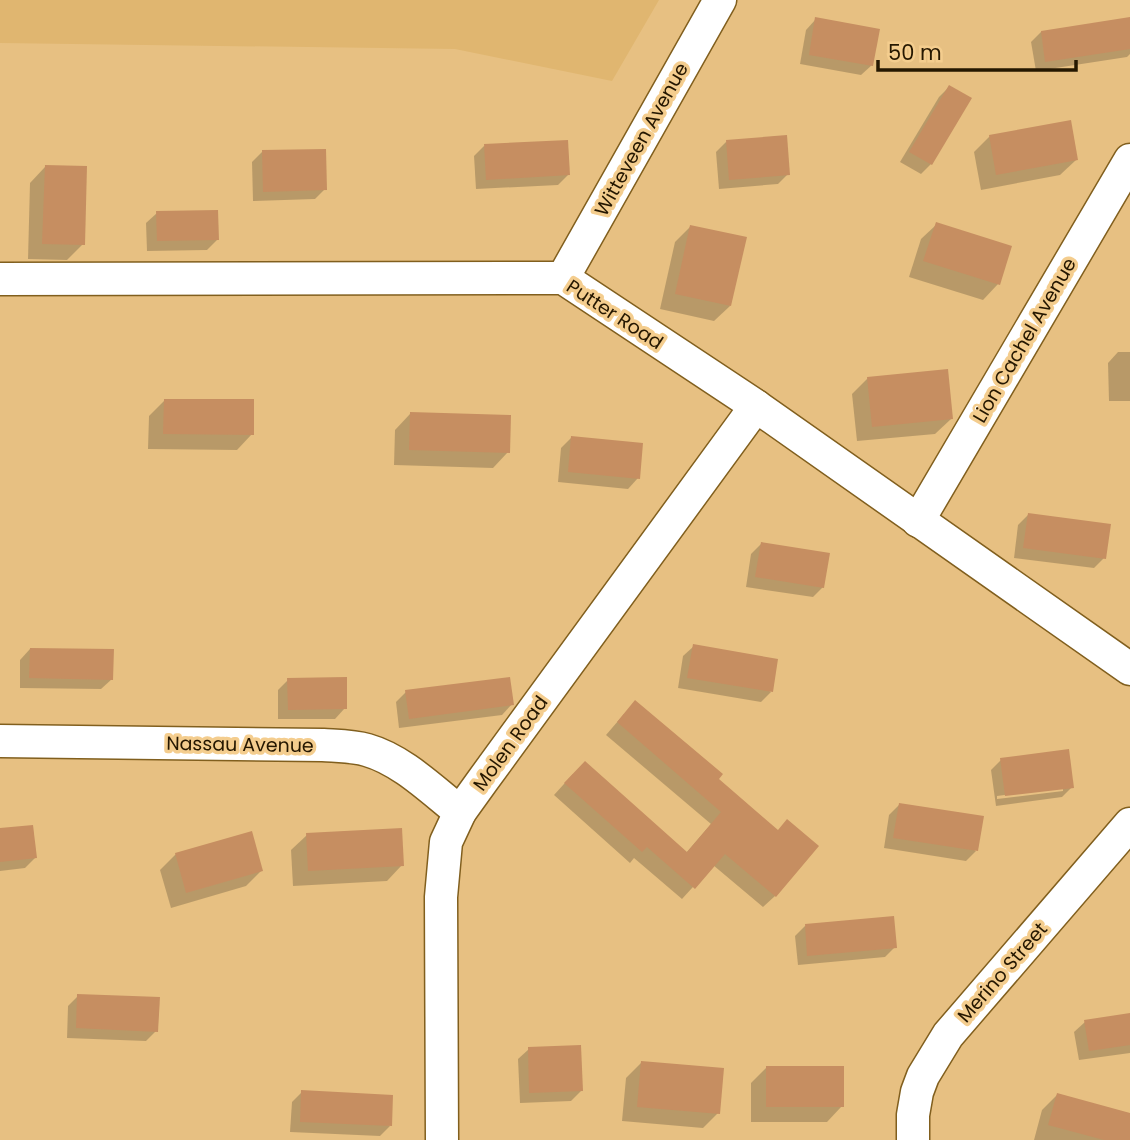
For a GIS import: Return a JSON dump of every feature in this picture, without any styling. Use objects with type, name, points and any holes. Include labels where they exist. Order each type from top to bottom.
[{"type":"street","name":"Witteveen Avenue","points":[[562,278],[720,0]]},
{"type":"street","name":"Lion Cachel Avenue","points":[[918,521],[1130,160]]},
{"type":"street","name":"Putter Road","points":[[0,279],[562,278],[756,407],[1130,669]]},
{"type":"street","name":"Molen Road","points":[[442,1140],[442,897],[446,842],[460,812],[756,407]]},
{"type":"street","name":"Nassau Avenue","points":[[0,741],[323,745],[368,750],[391,761],[460,812]]},
{"type":"street","name":"Merino Street","points":[[914,1140],[913,1115],[917,1092],[923,1076],[948,1035],[1130,824]]},
{"type":"shaded area","points":[[0,0],[659,0],[612,81],[455,49],[0,43]]},
{"type":"building","points":[[815,17],[880,29],[873,66],[809,55]]},
{"type":"building","points":[[1130,17],[1130,49],[1045,62],[1041,31]]},
{"type":"building","points":[[949,85],[972,98],[932,165],[909,152]]},
{"type":"building","points":[[1071,120],[1078,160],[996,175],[989,135]]},
{"type":"building","points":[[787,135],[790,175],[729,180],[726,140]]},
{"type":"building","points":[[568,140],[570,175],[486,180],[484,144]]},
{"type":"building","points":[[326,149],[327,190],[263,192],[262,150]]},
{"type":"building","points":[[45,165],[87,166],[85,245],[42,244]]},
{"type":"building","points":[[218,210],[219,240],[157,241],[156,211]]},
{"type":"building","points":[[936,222],[1012,246],[1000,285],[923,261]]},
{"type":"building","points":[[690,225],[747,237],[731,306],[675,294]]},
{"type":"building","points":[[948,369],[953,419],[872,427],[867,377]]},
{"type":"building","points":[[164,399],[254,399],[254,435],[163,434]]},
{"type":"building","points":[[410,412],[511,415],[510,453],[409,450]]},
{"type":"building","points":[[571,436],[643,443],[640,479],[568,472]]},
{"type":"building","points":[[1028,513],[1111,524],[1106,559],[1023,548]]},
{"type":"building","points":[[761,542],[830,553],[824,588],[755,577]]},
{"type":"building","points":[[693,644],[778,659],[773,692],[687,678]]},
{"type":"building","points":[[30,648],[114,649],[113,680],[29,678]]},
{"type":"building","points":[[347,677],[347,709],[288,710],[287,678]]},
{"type":"building","points":[[510,677],[514,705],[409,719],[405,690]]},
{"type":"building","points":[[635,700],[723,774],[719,779],[778,830],[787,819],[819,846],[776,897],[725,854],[695,889],[647,847],[642,852],[564,783],[585,761],[687,852],[721,812],[617,722]]},
{"type":"building","points":[[1069,749],[1074,788],[1005,796],[1000,758]]},
{"type":"building","points":[[899,803],[984,816],[978,851],[893,838]]},
{"type":"building","points":[[33,825],[37,858],[0,862],[0,828]]},
{"type":"building","points":[[402,828],[404,866],[308,871],[306,833]]},
{"type":"building","points":[[252,831],[263,871],[186,893],[175,853]]},
{"type":"building","points":[[894,916],[897,948],[807,956],[805,924]]},
{"type":"building","points":[[77,994],[160,997],[158,1032],[76,1028]]},
{"type":"building","points":[[1130,1013],[1130,1045],[1089,1051],[1084,1020]]},
{"type":"building","points":[[581,1045],[583,1091],[529,1093],[528,1047]]},
{"type":"building","points":[[641,1061],[724,1068],[720,1114],[637,1107]]},
{"type":"building","points":[[766,1066],[844,1066],[844,1107],[766,1107]]},
{"type":"building","points":[[301,1090],[393,1095],[392,1126],[300,1122]]},
{"type":"building","points":[[1057,1093],[1130,1113],[1130,1140],[1104,1140],[1048,1125]]}]
